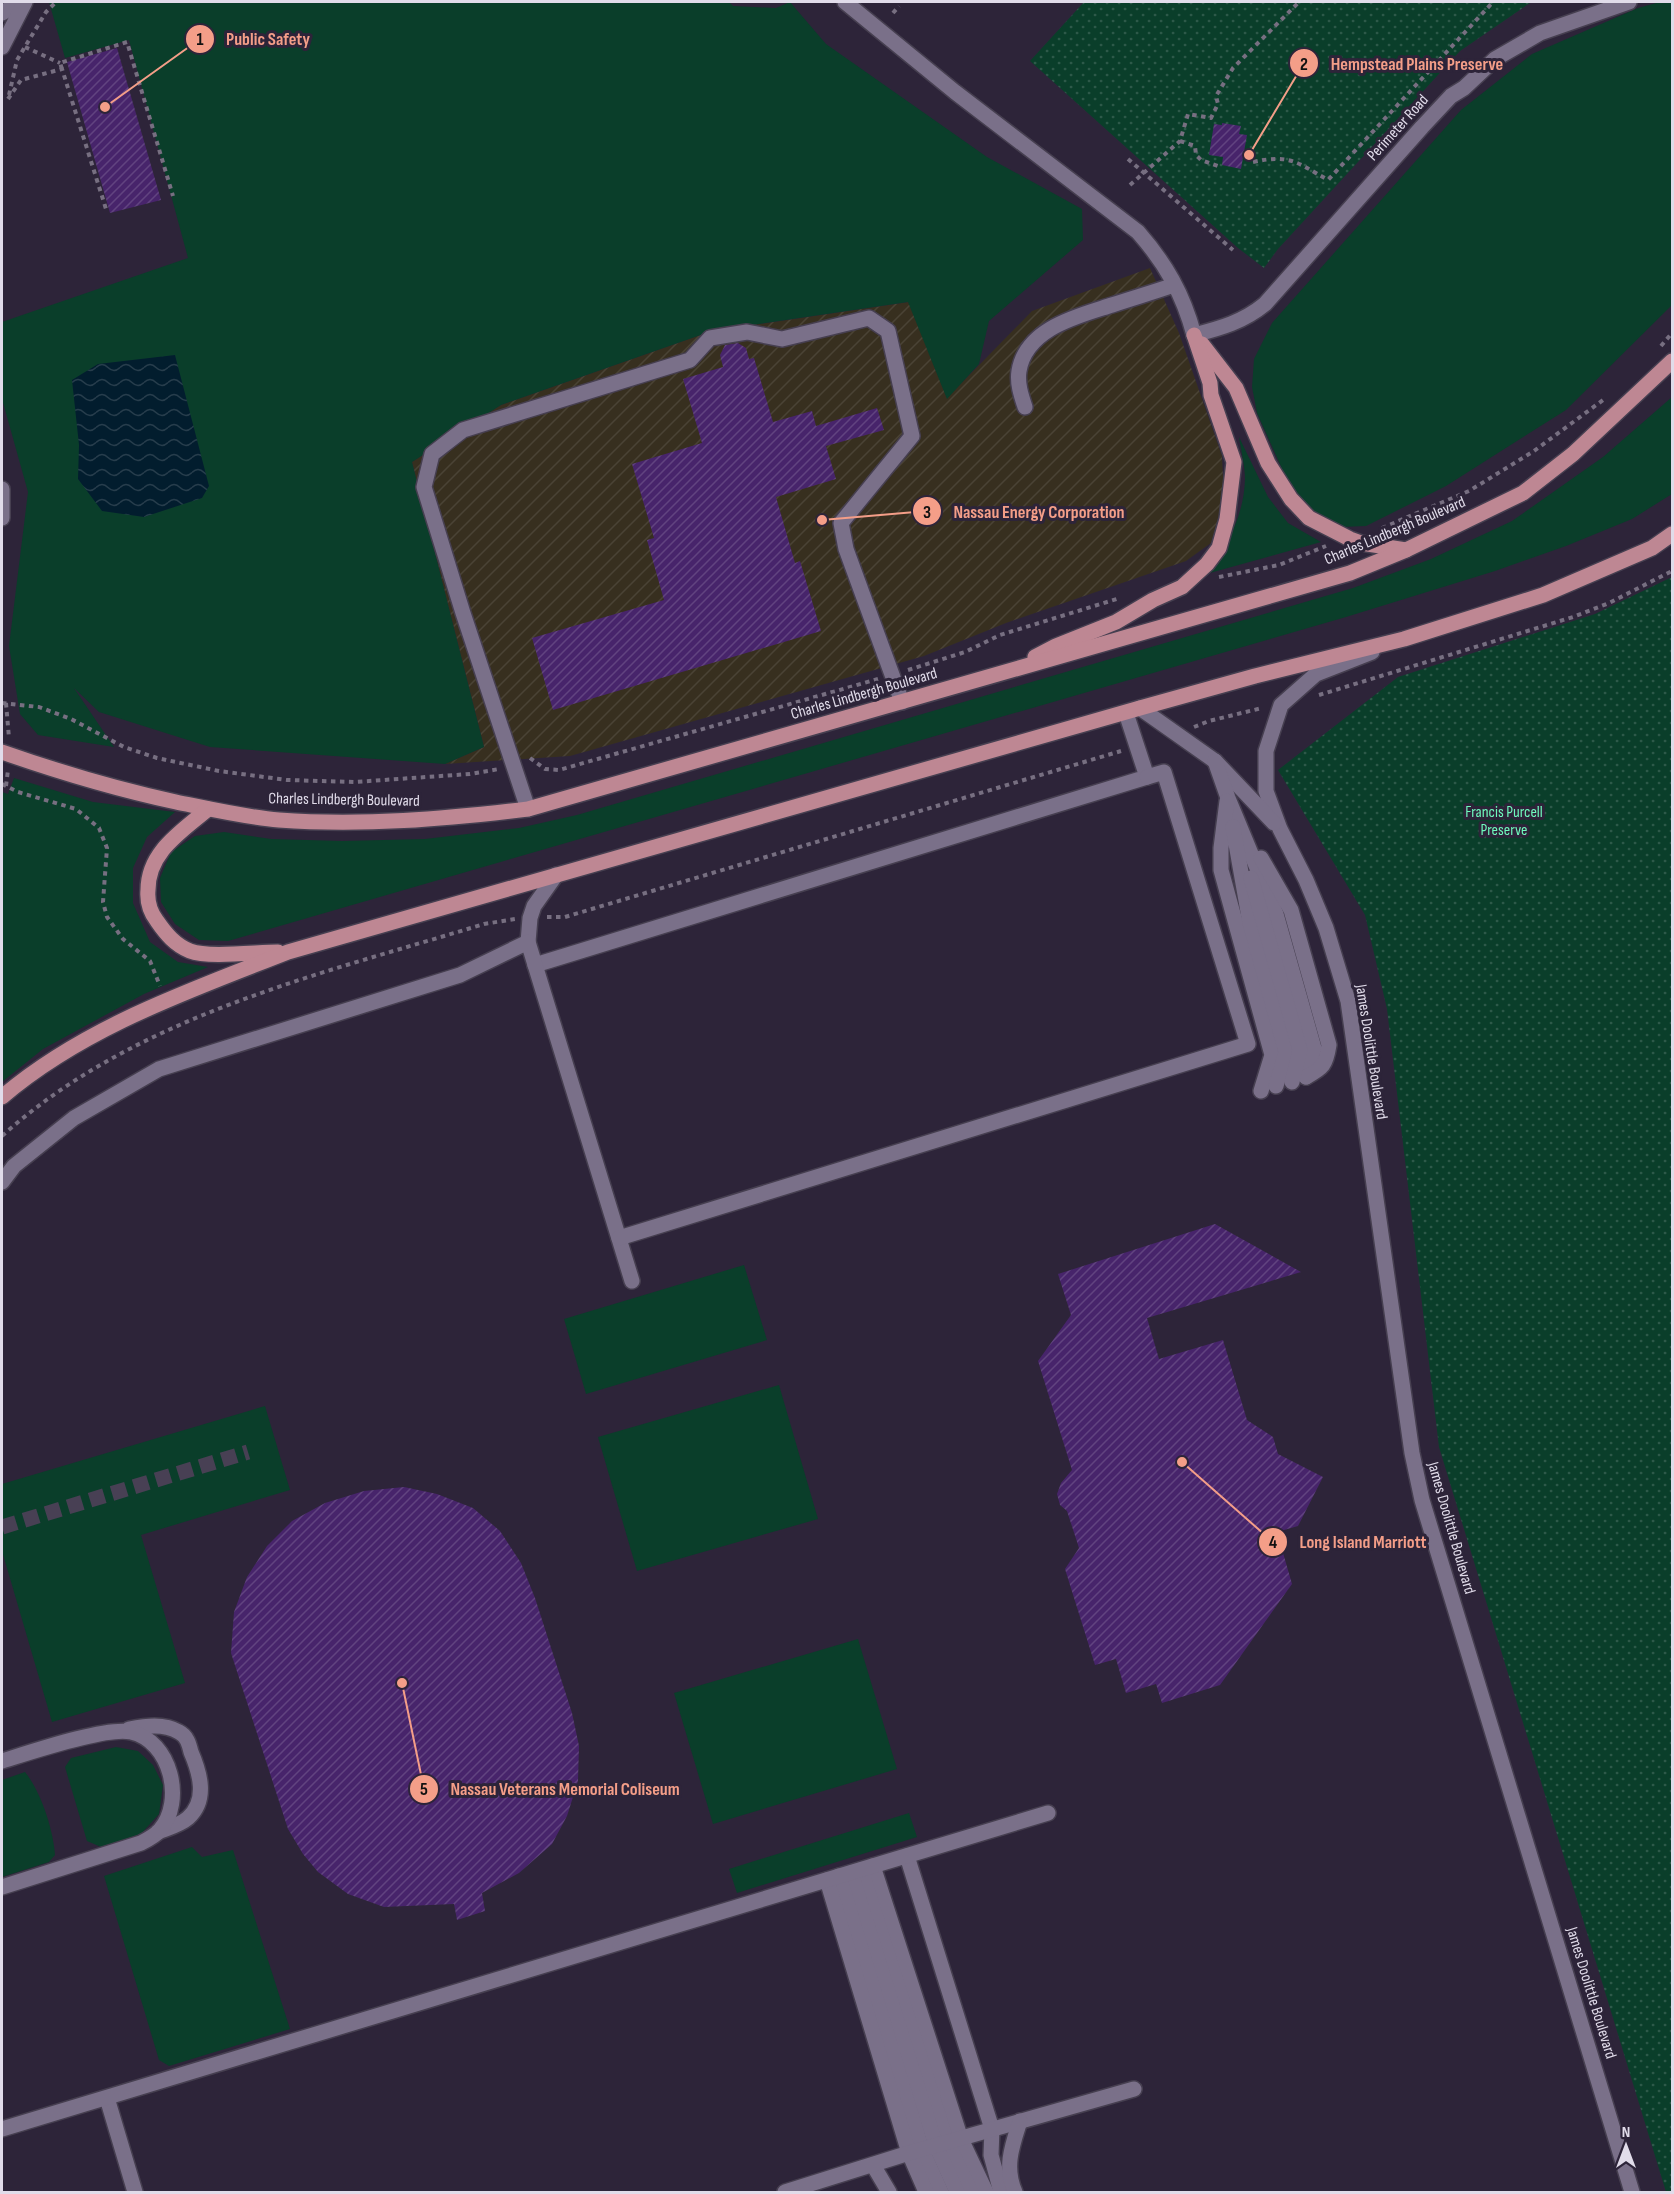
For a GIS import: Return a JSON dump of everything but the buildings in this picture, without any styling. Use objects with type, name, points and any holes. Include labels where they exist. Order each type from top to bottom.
[{"type":"main road","points":[[1194,335],[1236,388],[1268,463],[1291,499],[1309,518],[1361,543],[1406,550]]},
{"type":"main road","points":[[1006,672],[1056,646],[1116,622],[1153,600],[1182,587],[1207,564],[1219,548],[1227,519],[1234,462],[1211,395],[1210,383],[1194,335]]},
{"type":"main road","name":"Charles Lindbergh Boulevard","points":[[2,752],[118,789],[208,809],[278,820],[384,823],[528,809],[1350,573],[1406,550],[1523,493],[1573,454],[1672,362]]},
{"type":"main road","points":[[2,1097],[63,1053],[98,1033],[166,1000],[288,952],[1133,710],[1255,676],[1404,639],[1543,596],[1652,548],[1672,534]]},
{"type":"main road","points":[[208,809],[167,844],[153,861],[148,879],[147,899],[154,917],[169,938],[191,952],[208,954],[288,952]]},
{"type":"street","points":[[2,13],[20,2]]},
{"type":"street","points":[[2,47],[25,2]]},
{"type":"street","points":[[845,2],[955,92],[1138,232],[1161,259],[1188,310],[1194,335]]},
{"type":"street","name":"Perimeter Road","points":[[1194,335],[1284,284],[1451,96],[1464,88],[1495,59],[1539,33],[1629,2]]},
{"type":"street","points":[[1025,407],[1019,386],[1019,371],[1022,358],[1036,339],[1065,320],[1174,285]]},
{"type":"street","points":[[528,809],[424,487],[432,454],[463,430],[690,360],[710,338],[747,332],[782,339],[869,318],[888,331],[912,436],[841,523],[846,549],[902,702]]},
{"type":"street","points":[[2,489],[2,518]]},
{"type":"street","points":[[1281,705],[1316,674],[1404,639]]},
{"type":"street","name":"James Doolittle Boulevard","points":[[1281,705],[1266,751],[1266,790],[1280,829],[1306,880],[1326,928],[1348,1001],[1412,1453],[1422,1500],[1632,2193]]},
{"type":"street","points":[[1133,710],[1137,747],[1148,777]]},
{"type":"street","name":"James Doolittle Boulevard","points":[[1133,710],[1176,734],[1215,760],[1280,829]]},
{"type":"street","points":[[1215,760],[1300,1050],[1299,1080],[1321,1069],[1327,1059],[1329,1045],[1291,910],[1228,798]]},
{"type":"street","points":[[536,965],[1164,772],[1248,1044],[619,1238]]},
{"type":"street","points":[[1228,798],[1250,923],[1286,1052],[1269,1089]]},
{"type":"street","points":[[556,875],[534,906],[530,918],[528,942],[632,1281]]},
{"type":"street","points":[[2,1182],[14,1166],[74,1118],[159,1069],[460,975],[528,942]]},
{"type":"street","points":[[2,1761],[119,1731],[154,1726],[172,1728],[186,1738],[200,1779],[198,1803],[188,1818],[141,1843],[2,1887]]},
{"type":"street","points":[[119,1731],[136,1733],[151,1742],[160,1752],[168,1771],[173,1792],[170,1813],[158,1832]]},
{"type":"street","points":[[2,2129],[1048,1813]]},
{"type":"street","points":[[907,1856],[992,2129],[991,2155],[1001,2193]]},
{"type":"street","points":[[850,1873],[935,2146],[957,2193]]},
{"type":"street","points":[[850,1873],[935,2146],[941,2193]]},
{"type":"street","points":[[850,1873],[935,2146],[971,2193]]},
{"type":"street","points":[[785,2193],[992,2129],[1134,2089]]},
{"type":"street","points":[[107,2098],[135,2193]]},
{"type":"street","points":[[1015,2193],[1011,2184],[1008,2157],[1020,2121]]},
{"type":"street","points":[[926,2193],[935,2146]]},
{"type":"street","points":[[935,2146],[986,2193]]},
{"type":"street","points":[[873,2165],[889,2193]]},
{"type":"path","points":[[56,2],[46,12],[17,60],[8,99],[21,81],[62,69]]},
{"type":"path","points":[[1130,185],[1180,141],[1188,114],[1211,118],[1218,104],[1216,96],[1233,68],[1299,2]]},
{"type":"path","points":[[1252,162],[1272,158],[1292,160],[1328,180],[1493,2]]},
{"type":"path","points":[[893,13],[899,6]]},
{"type":"path","points":[[25,47],[60,63],[127,42],[173,196]]},
{"type":"path","points":[[60,63],[106,208]]},
{"type":"path","points":[[1180,141],[1195,146],[1196,155],[1201,160],[1218,166]]},
{"type":"path","points":[[1128,159],[1233,250]]},
{"type":"path","points":[[1655,353],[1672,333]]},
{"type":"path","points":[[1379,529],[1469,491],[1534,451],[1612,393]]},
{"type":"path","points":[[1193,577],[1199,581],[1279,566],[1328,545],[1350,539]]},
{"type":"path","points":[[1317,696],[1573,617],[1609,603],[1672,571]]},
{"type":"path","points":[[523,760],[528,757],[545,769],[559,770],[891,675],[965,652],[1024,627],[1123,597]]},
{"type":"path","points":[[2,703],[39,707],[71,718],[124,747],[157,758],[219,771],[287,780],[355,782],[487,771]]},
{"type":"path","points":[[1176,734],[1209,721],[1281,705]]},
{"type":"path","points":[[548,917],[565,917],[1137,747]]},
{"type":"path","points":[[2,784],[18,792],[76,809],[99,828],[107,848],[103,902],[107,917],[123,939],[150,961],[160,986]]},
{"type":"path","points":[[2,1136],[20,1119],[71,1083],[176,1026],[281,987],[484,924],[506,920]]},
{"type":"shaded area","points":[[1150,268],[1179,333],[1222,456],[1224,497],[1211,543],[1186,561],[1006,623],[924,656],[570,756],[445,764],[484,747],[412,462],[501,405],[712,331],[909,302],[947,398],[1032,311]]},
{"type":"green space","points":[[49,2],[729,2],[733,6],[776,8],[790,2],[826,44],[987,157],[1082,209],[1083,240],[989,321],[979,364],[947,399],[908,302],[712,331],[501,405],[412,462],[484,747],[445,764],[210,747],[99,712],[74,688],[114,747],[38,735],[20,714],[9,646],[28,492],[2,399],[2,322],[188,258],[129,40],[65,58]]},
{"type":"green space","points":[[1084,2],[1536,2],[1530,3],[1460,51],[1278,249],[1264,268],[1238,248],[1030,61]]},
{"type":"green space","points":[[1660,2],[1672,2],[1672,305],[1566,410],[1446,486],[1366,526],[1341,527],[1312,513],[1292,491],[1257,413],[1252,387],[1254,359],[1272,323],[1461,110],[1532,54],[1638,8]]},
{"type":"green space","points":[[1672,397],[1672,494],[1632,519],[1566,546],[1495,571],[1346,617],[228,941],[199,940],[175,924],[161,902],[160,878],[171,852],[195,836],[224,832],[271,839],[342,841],[425,839],[519,828],[577,815],[1353,588],[1431,559],[1512,521],[1603,457]]},
{"type":"green space","points":[[1239,437],[1268,497],[1288,523],[1321,542],[1206,574],[1221,553],[1233,530],[1241,506],[1245,474]]},
{"type":"green space","name":"Francis Purcell Preserve","points":[[1672,577],[1672,2192],[1666,2192],[1439,1447],[1387,1009],[1365,915],[1278,770],[1398,677],[1595,614]]},
{"type":"green space","points":[[14,778],[93,802],[175,812],[147,837],[133,868],[133,903],[150,942],[178,962],[208,967],[144,994],[43,1049],[2,1082],[2,792],[8,794]]},
{"type":"green space","points":[[744,1265],[767,1340],[586,1394],[564,1319]]},
{"type":"green space","points":[[779,1385],[818,1519],[637,1571],[598,1437]]},
{"type":"green space","points":[[265,1406],[290,1490],[141,1535],[185,1683],[52,1722],[2,1551],[2,1484]]},
{"type":"green space","points":[[858,1639],[897,1769],[713,1824],[674,1693]]},
{"type":"green space","points":[[116,1747],[138,1751],[153,1765],[163,1785],[159,1814],[141,1834],[101,1847],[87,1841],[65,1767],[71,1758]]},
{"type":"green space","points":[[25,1772],[45,1811],[55,1855],[49,1862],[2,1877],[2,1780]]},
{"type":"green space","points":[[909,1813],[917,1837],[737,1893],[729,1869]]},
{"type":"green space","points":[[192,1847],[202,1857],[233,1850],[290,2029],[169,2066],[159,2060],[104,1876]]},
{"type":"water","points":[[175,355],[209,486],[202,498],[144,517],[102,511],[78,479],[79,445],[72,380],[98,364]]},
{"type":"tunnel","points":[[2,1527],[248,1452]]},
{"type":"place","name":"Public Safety","points":[[105,107]]},
{"type":"place","name":"Hempstead Plains Preserve","points":[[1249,155]]},
{"type":"place","name":"Nassau Energy Corporation","points":[[822,520]]},
{"type":"place","name":"Long Island Marriott","points":[[1182,1462]]},
{"type":"place","name":"Nassau Veterans Memorial Coliseum","points":[[402,1683]]}]
